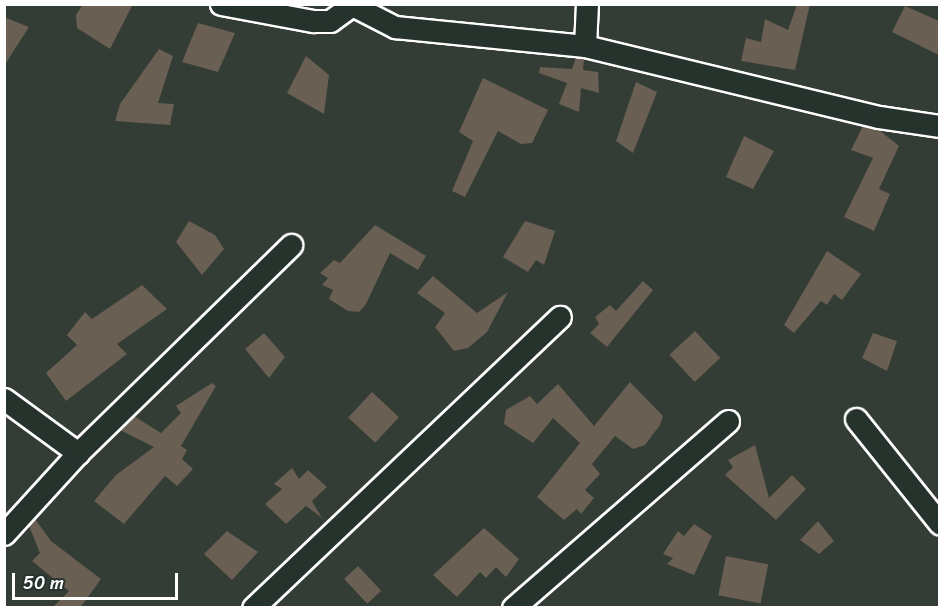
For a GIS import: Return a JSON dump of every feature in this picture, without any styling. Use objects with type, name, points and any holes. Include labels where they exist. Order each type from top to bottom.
[{"type":"street","points":[[221,4],[313,21],[330,21],[351,5],[395,27],[585,46],[879,117],[939,126]]},
{"type":"street","points":[[585,46],[587,4]]},
{"type":"street","points":[[4,534],[78,453],[291,245]]},
{"type":"street","points":[[253,608],[560,317]]},
{"type":"street","points":[[4,399],[78,453]]},
{"type":"street","points":[[856,419],[939,524]]},
{"type":"street","points":[[513,608],[728,421]]},
{"type":"building","points":[[83,4],[133,4],[110,49],[77,28],[76,15]]},
{"type":"building","points":[[797,4],[810,4],[795,70],[741,61],[746,38],[761,42],[765,19],[788,30]]},
{"type":"building","points":[[905,6],[939,21],[939,55],[892,32]]},
{"type":"building","points":[[4,17],[29,27],[4,66]]},
{"type":"building","points":[[198,23],[235,33],[218,72],[182,62]]},
{"type":"building","points":[[159,49],[173,56],[158,103],[174,104],[170,125],[115,121],[120,104]]},
{"type":"building","points":[[306,56],[329,75],[324,114],[287,93]]},
{"type":"building","points":[[576,58],[584,59],[583,70],[598,72],[599,93],[581,88],[579,112],[559,104],[567,83],[539,73],[540,67],[572,69]]},
{"type":"building","points":[[483,78],[548,110],[532,143],[521,144],[498,131],[465,197],[452,191],[473,141],[459,132]]},
{"type":"building","points":[[636,82],[657,92],[633,153],[616,141]]},
{"type":"building","points":[[863,126],[879,130],[899,146],[879,189],[890,194],[874,231],[844,217],[873,158],[851,150]]},
{"type":"building","points":[[744,136],[774,151],[753,189],[726,177]]},
{"type":"building","points":[[189,221],[215,235],[224,249],[202,275],[176,242]]},
{"type":"building","points":[[525,221],[555,231],[544,265],[536,260],[528,272],[503,257]]},
{"type":"building","points":[[375,225],[426,256],[418,270],[390,253],[366,304],[359,312],[348,311],[329,299],[333,290],[322,285],[328,278],[320,273],[334,260],[340,263]]},
{"type":"building","points":[[827,251],[861,274],[842,300],[834,294],[827,305],[821,301],[794,333],[784,325]]},
{"type":"building","points":[[433,276],[477,313],[508,292],[487,332],[468,348],[454,351],[435,327],[445,313],[417,293]]},
{"type":"building","points":[[643,281],[653,290],[607,347],[590,333],[599,324],[595,317],[610,305],[616,311]]},
{"type":"building","points":[[142,285],[167,309],[117,344],[127,354],[66,401],[46,373],[77,345],[67,335],[85,312],[92,319]]},
{"type":"building","points":[[695,331],[720,358],[695,382],[669,355]]},
{"type":"building","points":[[264,333],[285,357],[269,378],[245,349]]},
{"type":"building","points":[[873,333],[897,341],[887,371],[862,358]]},
{"type":"building","points":[[630,382],[663,416],[660,425],[645,445],[633,449],[615,436],[592,464],[600,474],[585,490],[594,498],[581,514],[577,509],[564,520],[537,497],[580,443],[553,418],[533,443],[504,424],[506,410],[530,396],[537,404],[558,384],[594,426]]},
{"type":"building","points":[[212,383],[216,386],[181,446],[187,450],[182,459],[193,469],[177,486],[165,476],[124,524],[94,501],[116,475],[154,447],[120,430],[134,416],[161,433],[181,413],[176,406]]},
{"type":"building","points":[[372,392],[399,417],[375,443],[348,418]]},
{"type":"building","points":[[755,445],[769,498],[792,475],[806,489],[776,520],[725,475],[733,467],[728,460]]},
{"type":"building","points":[[292,468],[299,479],[308,470],[327,487],[312,501],[322,518],[306,506],[286,524],[265,504],[282,489],[274,484]]},
{"type":"building","points":[[35,519],[51,541],[101,579],[80,608],[52,608],[69,591],[32,561],[40,553],[29,526]]},
{"type":"building","points":[[818,521],[834,541],[819,554],[800,540]]},
{"type":"building","points":[[694,524],[712,536],[694,575],[667,564],[673,558],[663,554],[678,531],[684,536]]},
{"type":"building","points":[[484,528],[519,559],[506,577],[496,567],[486,578],[480,572],[457,597],[433,575]]},
{"type":"building","points":[[227,531],[258,552],[232,580],[204,554]]},
{"type":"building","points":[[726,556],[768,564],[761,603],[718,595]]},
{"type":"building","points":[[358,566],[381,591],[367,604],[344,579]]}]
